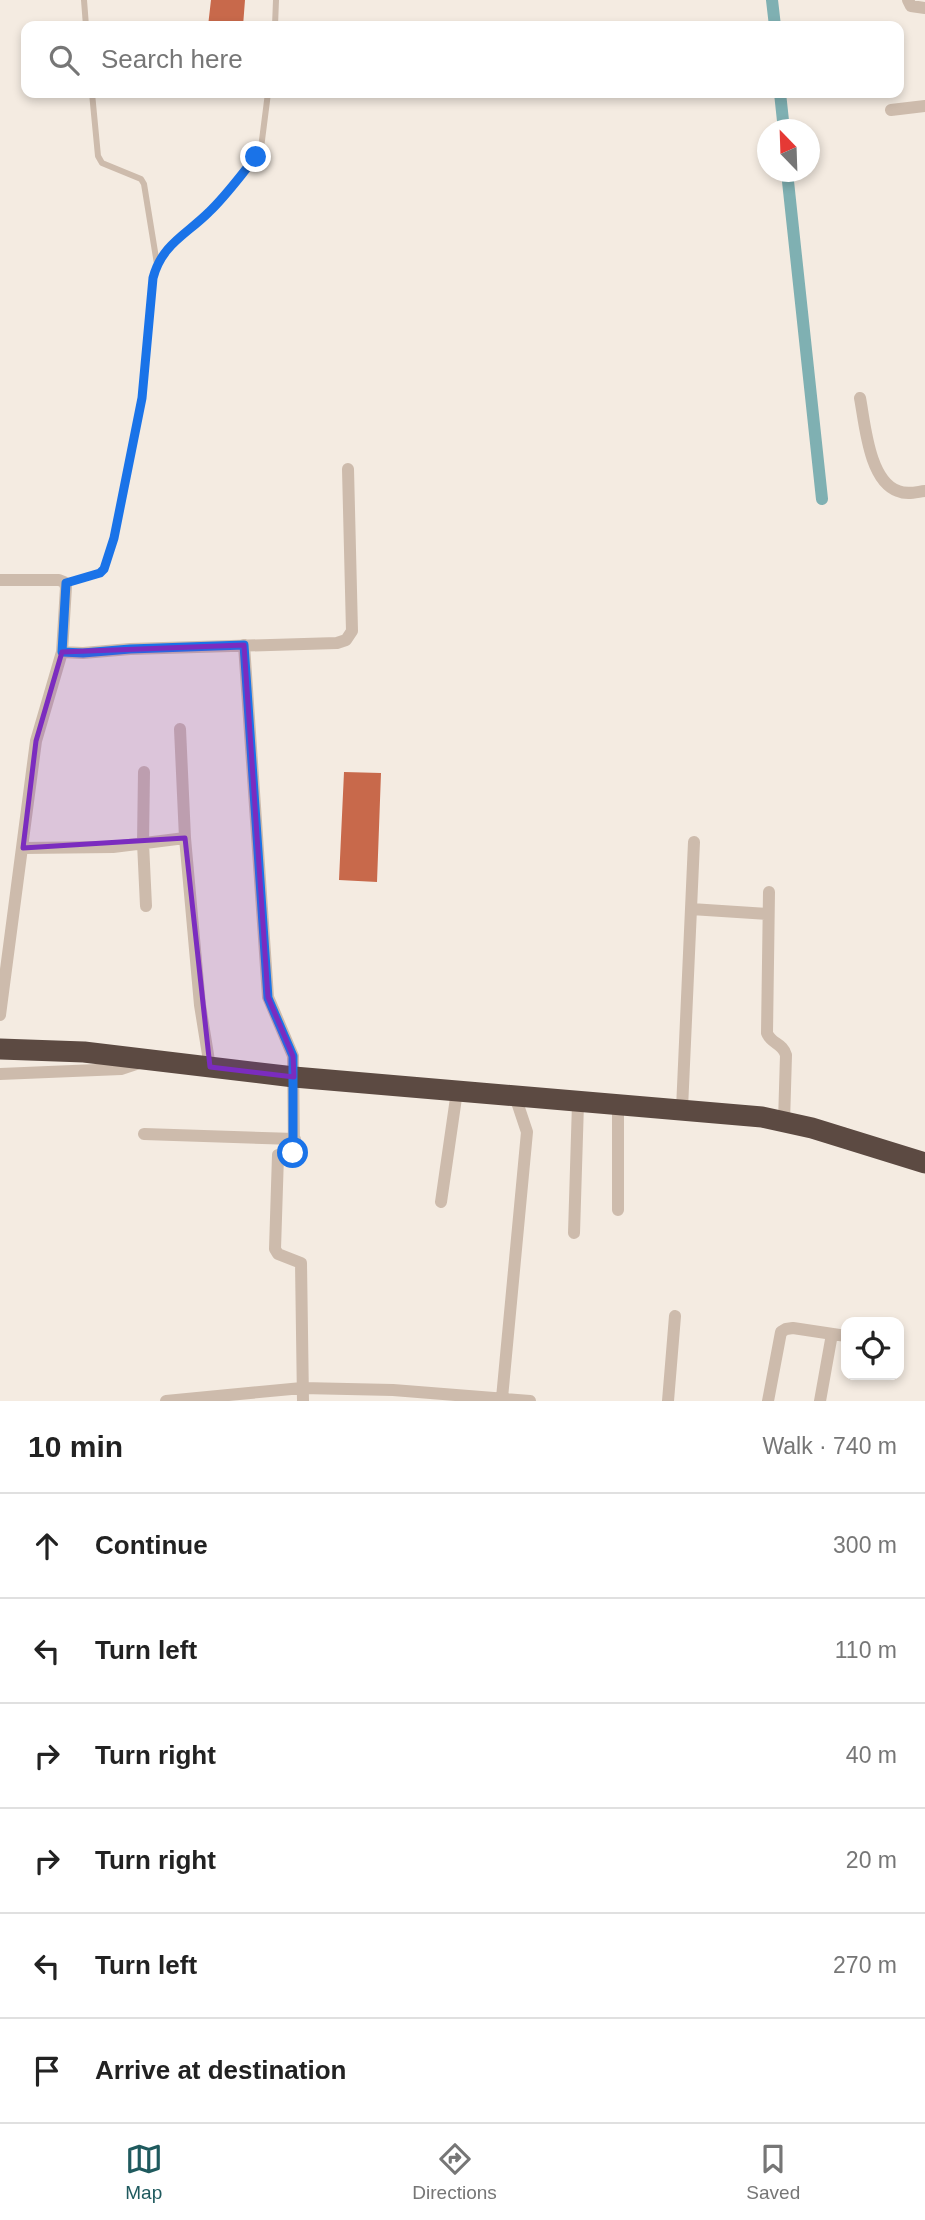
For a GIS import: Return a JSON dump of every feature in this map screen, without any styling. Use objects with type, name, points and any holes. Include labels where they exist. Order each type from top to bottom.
[{"type":"highway","points":[[0,1049],[84,1052],[294,1077],[578,1103],[682,1109],[812,1128],[925,1163]]},
{"type":"street","points":[[908,0],[911,6],[925,8]]},
{"type":"street","points":[[891,110],[925,106]]},
{"type":"street","points":[[860,398],[869,446],[881,480],[900,492],[925,491]]},
{"type":"street","points":[[62,652],[337,643],[346,640],[352,631],[348,469]]},
{"type":"street","points":[[0,580],[59,580],[66,583],[62,652],[36,741],[0,1015]]},
{"type":"street","points":[[244,645],[268,998],[293,1056],[295,1139],[293,1153],[278,1155],[275,1249],[278,1254],[301,1263],[303,1395]]},
{"type":"street","points":[[180,729],[185,838],[202,1029],[210,1068]]},
{"type":"street","points":[[144,772],[146,906]]},
{"type":"street","points":[[23,848],[113,847],[185,838]]},
{"type":"street","points":[[682,1109],[694,842]]},
{"type":"street","points":[[769,892],[766,1033],[770,1039],[783,1046],[786,1055],[784,1122]]},
{"type":"street","points":[[691,909],[768,914]]},
{"type":"street","points":[[0,1074],[121,1069],[148,1059]]},
{"type":"street","points":[[441,1202],[457,1091]]},
{"type":"street","points":[[502,1398],[527,1143],[525,1124],[515,1096]]},
{"type":"street","points":[[574,1233],[578,1103]]},
{"type":"street","points":[[618,1106],[618,1210]]},
{"type":"street","points":[[144,1135],[295,1139]]},
{"type":"street","points":[[668,1401],[675,1316]]},
{"type":"street","points":[[768,1401],[782,1332],[793,1328],[841,1335]]},
{"type":"street","points":[[820,1401],[832,1334]]},
{"type":"street","points":[[166,1401],[393,1390],[530,1401]]},
{"type":"lane","points":[[83,0],[85,21]]},
{"type":"lane","points":[[275,21],[276,0]]},
{"type":"lane","points":[[92,98],[98,156],[102,163],[141,179],[144,184],[157,264]]},
{"type":"lane","points":[[66,583],[100,573],[104,569],[114,538],[142,398],[153,278],[157,264],[179,236],[209,212],[256,157],[261,148],[267,98]]},
{"type":"highlighted area","points":[[244,645],[268,997],[293,1056],[294,1077],[210,1067],[185,838],[23,848],[36,741],[62,652]]},
{"type":"building","points":[[211,0],[245,0],[243,21],[209,21]]},
{"type":"building","points":[[344,772],[381,773],[377,882],[339,880]]},
{"type":"waterway","points":[[772,0],[774,21]]},
{"type":"waterway","points":[[781,98],[783,119]]},
{"type":"waterway","points":[[788,182],[822,499]]},
{"type":"route","points":[[256,157],[209,212],[179,236],[157,264],[153,278],[142,398],[114,538],[104,569],[100,573],[66,583],[62,652],[244,645],[268,998],[293,1056],[293,1153]]}]
